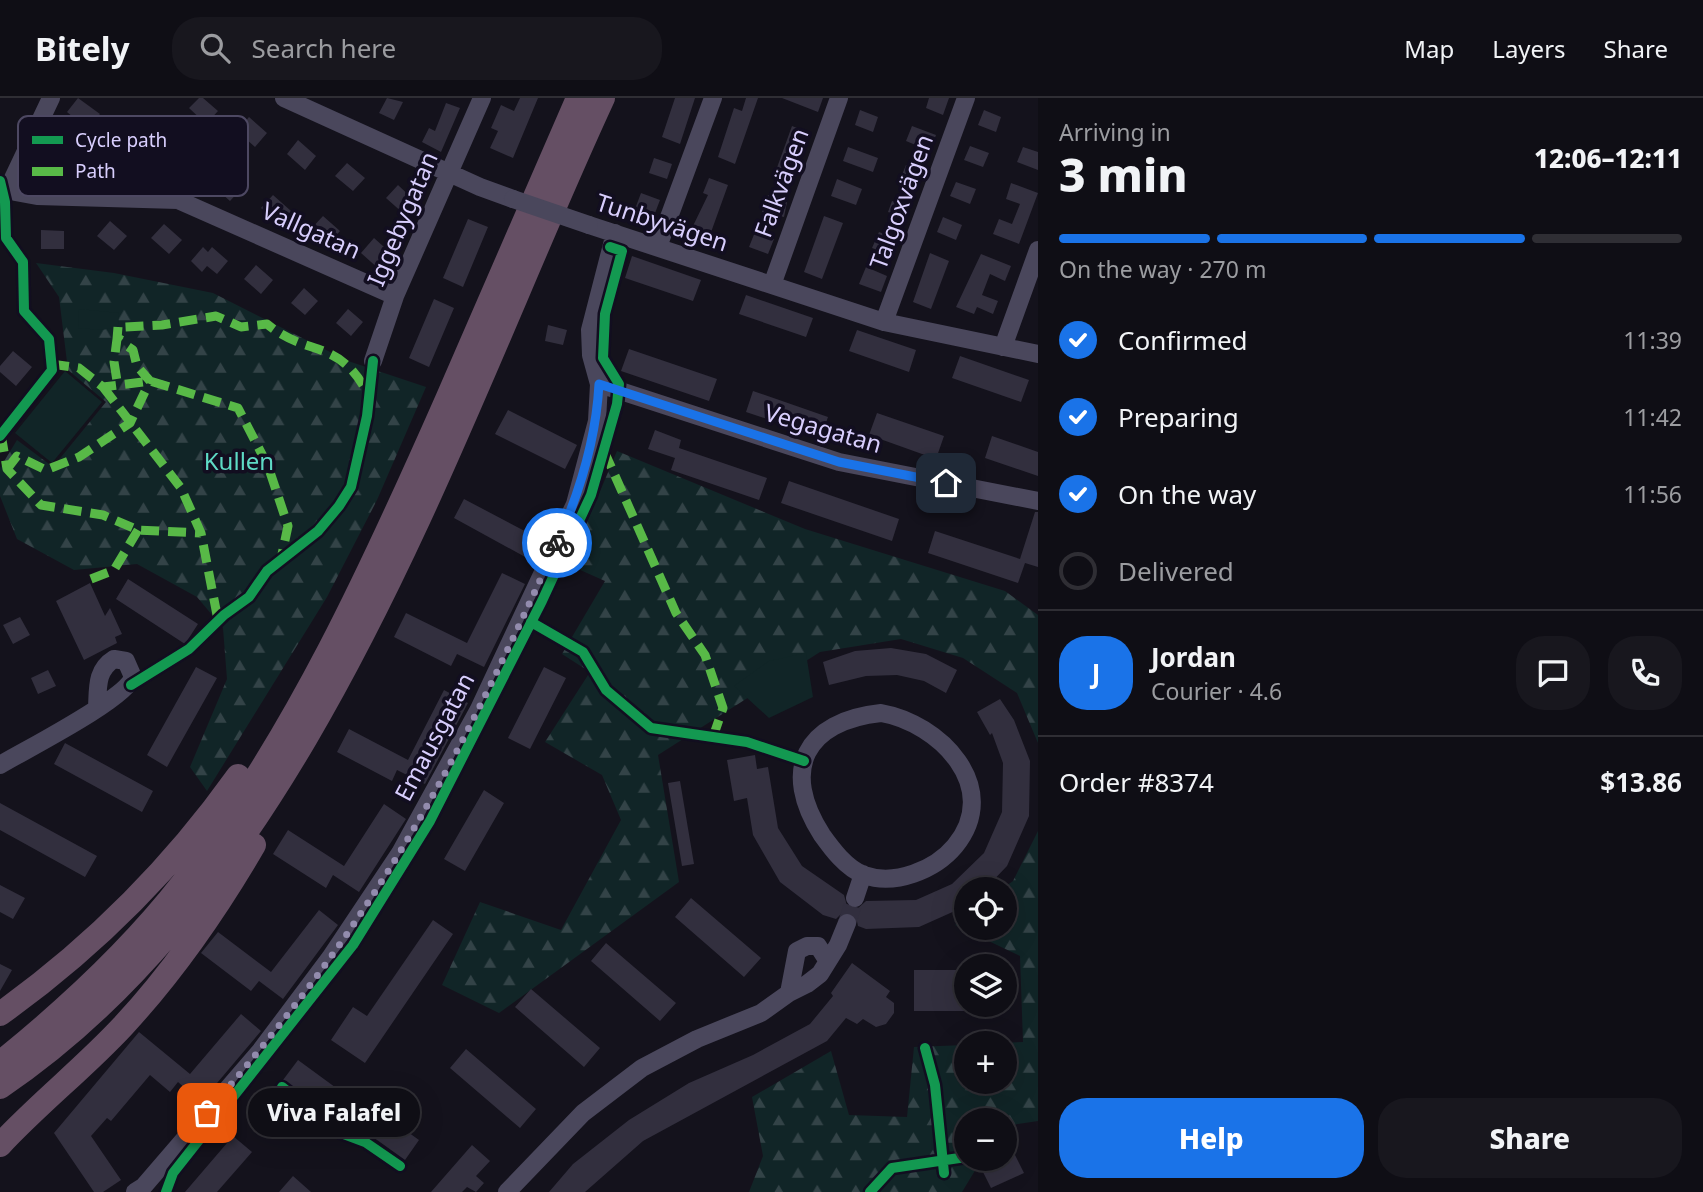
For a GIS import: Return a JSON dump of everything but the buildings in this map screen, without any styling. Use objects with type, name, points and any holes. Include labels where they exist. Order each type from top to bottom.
[{"type":"highway","points":[[0,1063],[88,988],[183,884],[234,811],[307,690],[423,455],[578,98]]},
{"type":"highway","points":[[0,1087],[76,1027],[159,943],[231,852],[296,751],[355,646],[405,545],[603,98]]},
{"type":"highway","points":[[0,1014],[98,934],[151,881],[214,809],[290,697],[307,690]]},
{"type":"highway","points":[[0,1145],[122,1027],[188,948],[300,767],[296,751]]},
{"type":"street","points":[[42,116],[51,98]]},
{"type":"street","name":"Tunbyvägen","points":[[284,98],[321,106],[450,173],[589,225],[884,322],[1038,354]]},
{"type":"street","name":"Iggebygatan","points":[[373,361],[395,296],[482,98]]},
{"type":"street","points":[[658,247],[713,98]]},
{"type":"street","name":"Falkvägen","points":[[772,285],[839,98]]},
{"type":"street","name":"Talgoxvägen","points":[[884,322],[966,98]]},
{"type":"street","points":[[4,189],[18,162]]},
{"type":"street","name":"Vallgatan","points":[[37,196],[178,200],[395,296]]},
{"type":"street","name":"Emausgatan","points":[[142,1190],[261,1049],[330,958],[433,796],[523,618],[575,504],[597,421],[599,384],[591,355],[590,330],[615,233]]},
{"type":"street","points":[[1003,347],[1038,250]]},
{"type":"street","name":"Vegagatan","points":[[599,384],[839,462],[1038,501]]},
{"type":"street","points":[[0,765],[97,708]]},
{"type":"street","points":[[881,713],[915,722],[952,750],[966,775],[971,796],[969,813],[957,844],[934,866],[894,876],[863,874],[832,850],[807,807],[804,761],[816,738],[826,728],[856,715],[881,713]]},
{"type":"street","points":[[855,898],[863,874]]},
{"type":"street","points":[[507,1192],[576,1120],[633,1074],[697,1039],[761,1013],[820,974],[838,945],[847,923]]},
{"type":"street","points":[[789,993],[797,951],[807,946],[818,946],[827,960]]},
{"type":"green space","name":"Kullen","points":[[36,263],[114,273],[213,293],[348,361],[426,387],[377,500],[327,597],[207,791],[190,767],[227,679],[223,628],[197,597],[137,564],[74,570],[17,539],[0,496],[0,468],[17,440],[53,467],[106,402],[68,370],[59,297]]},
{"type":"green space","points":[[79,309],[119,313],[118,327],[102,330],[78,328]]},
{"type":"green space","points":[[65,371],[102,402],[52,463],[15,433]]},
{"type":"green space","points":[[617,451],[805,529],[1005,591],[1038,615],[1038,743],[1017,693],[963,658],[901,639],[820,652],[658,755],[679,882],[499,1013],[442,985],[480,902],[561,930],[621,820],[602,775],[545,742],[590,672],[562,654],[605,581],[569,565]]},
{"type":"green space","points":[[806,653],[813,697],[769,718],[734,686],[769,661]]},
{"type":"green space","points":[[1038,831],[1038,1121],[1017,1124],[1017,1108],[954,1108],[954,1171],[975,1171],[962,1192],[749,1192],[763,1156],[752,1097],[831,1051],[849,1115],[907,1117],[914,1047],[954,1045],[954,1094],[1017,1094],[1017,1042],[1023,1042],[1020,956],[986,940],[1017,940],[1015,877]]},
{"type":"tunnel","points":[[847,923],[855,898]]},
{"type":"marked path","points":[[118,327],[117,339],[125,327],[162,325],[216,316],[241,327],[267,324],[296,341],[334,356],[357,376],[368,394]]},
{"type":"marked path","points":[[7,469],[17,456],[46,470],[79,457],[130,423],[150,381],[137,366],[133,350],[117,339],[114,362],[118,387]]},
{"type":"marked path","points":[[51,364],[79,368],[103,387],[150,381],[238,408],[268,466],[288,526],[281,559]]},
{"type":"marked path","points":[[103,387],[181,488],[201,533],[218,620]]},
{"type":"marked path","points":[[1,434],[7,469],[41,505],[103,515],[138,530],[201,533]]},
{"type":"marked path","points":[[604,451],[676,613],[705,655],[723,708],[713,737]]},
{"type":"marked path","points":[[91,579],[114,570],[138,530]]},
{"type":"cycle path","points":[[0,181],[5,202],[6,238],[23,262],[24,311],[49,339],[52,370],[0,436]]},
{"type":"cycle path","points":[[166,1192],[173,1173],[353,945],[430,821],[542,601],[591,495],[617,404],[619,384],[603,358],[605,314],[622,251],[610,247]]},
{"type":"cycle path","points":[[131,685],[189,649],[224,615],[249,597],[267,571],[318,531],[339,506],[351,487],[367,416],[373,361]]},
{"type":"cycle path","points":[[531,622],[583,652],[606,690],[651,728],[747,742],[804,761]]},
{"type":"cycle path","points":[[925,1048],[935,1085],[944,1173]]},
{"type":"cycle path","points":[[282,1087],[341,1133],[365,1142],[400,1166]]},
{"type":"cycle path","points":[[870,1192],[892,1168],[954,1159]]},
{"type":"way so far","points":[[207,1113],[261,1049],[330,958],[400,853],[479,709],[557,543]]},
{"type":"place","name":"Viva Falafel","points":[[207,1113]]},
{"type":"route","points":[[557,543],[575,504],[597,421],[599,384],[839,462],[946,483]]}]
